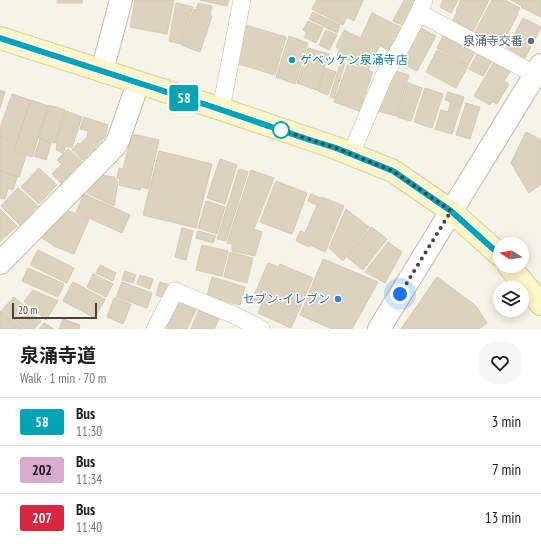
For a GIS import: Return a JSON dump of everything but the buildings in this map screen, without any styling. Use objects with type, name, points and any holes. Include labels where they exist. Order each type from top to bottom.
[{"type":"main road","points":[[0,38],[336,148],[393,171],[451,211],[493,249]]},
{"type":"main road","points":[[515,273],[541,304]]},
{"type":"street","points":[[102,71],[120,0]]},
{"type":"street","points":[[379,329],[539,70]]},
{"type":"street","points":[[0,263],[115,146],[138,83]]},
{"type":"lane","points":[[221,110],[242,0]]},
{"type":"lane","points":[[351,154],[384,76],[422,6],[539,70]]},
{"type":"lane","points":[[155,329],[175,291],[234,315],[261,329]]},
{"type":"bus line","name":"58","points":[[0,38],[336,148],[393,171],[451,211],[493,248]]},
{"type":"place","name":"泉涌寺交番","points":[[531,41]]},
{"type":"place","name":"ゲベッケン泉涌寺店","points":[[292,60]]},
{"type":"place","name":"セブン-イレブン","points":[[338,299]]},
{"type":"route","points":[[281,130],[278,129],[336,148],[393,171],[451,211],[400,294]]}]
